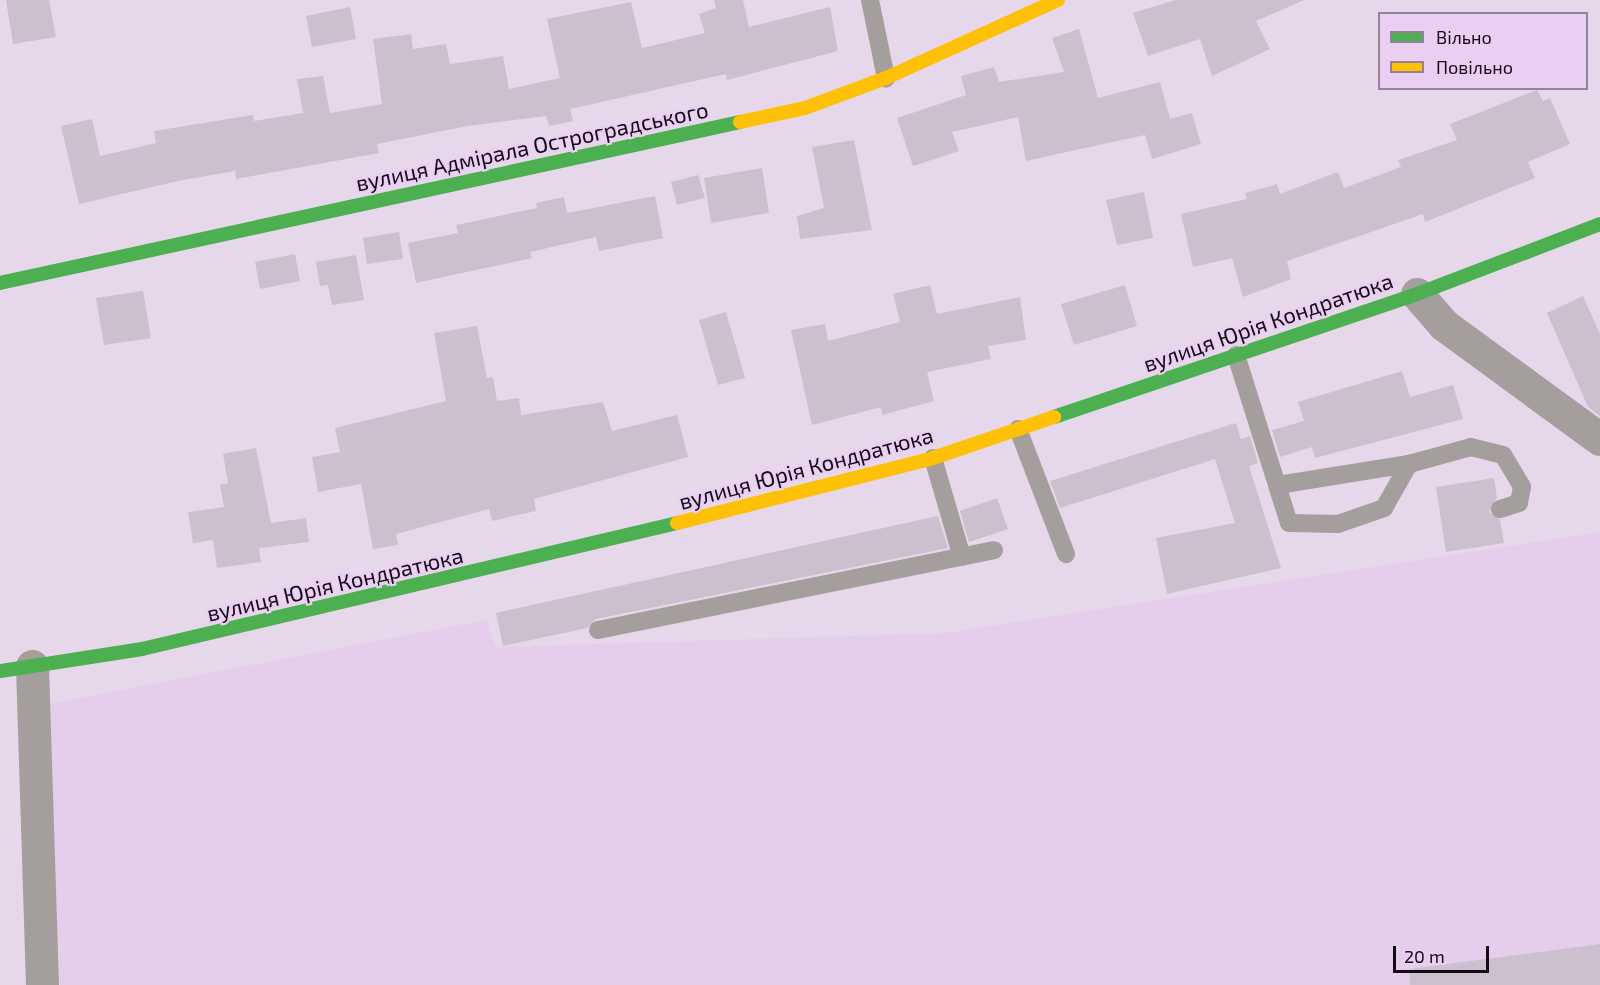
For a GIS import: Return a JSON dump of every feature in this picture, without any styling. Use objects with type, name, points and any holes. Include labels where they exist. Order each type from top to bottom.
[{"type":"street","name":"вулиця Адмірала Остроградського","points":[[0,283],[805,108],[886,78],[1058,0]]},
{"type":"street","name":"вулиця Юрія Кондратюка","points":[[0,671],[142,649],[521,563],[933,458],[1417,294],[1600,224]]},
{"type":"street","points":[[1417,294],[1444,325],[1600,439]]},
{"type":"street","points":[[32,666],[42,985]]},
{"type":"lane","points":[[870,0],[886,78]]},
{"type":"lane","points":[[1236,355],[1289,523],[1338,524],[1384,508],[1409,464]]},
{"type":"lane","points":[[1018,429],[1066,554]]},
{"type":"lane","points":[[1278,485],[1409,464],[1471,447],[1503,455],[1522,487],[1519,503],[1500,509]]},
{"type":"lane","points":[[933,458],[962,557]]},
{"type":"lane","points":[[598,630],[994,550]]},
{"type":"shaded area","points":[[1600,532],[1600,985],[60,985],[40,731],[48,704],[486,620],[496,647],[945,633]]},
{"type":"building","points":[[6,0],[49,0],[56,37],[13,44]]},
{"type":"building","points":[[714,0],[743,0],[749,27],[830,7],[838,51],[727,80],[726,74],[570,109],[573,121],[549,126],[546,116],[467,126],[377,144],[379,153],[236,179],[235,171],[178,181],[79,204],[61,126],[92,119],[100,156],[156,143],[154,131],[253,115],[254,121],[303,113],[297,79],[323,76],[330,113],[382,104],[373,39],[411,34],[413,49],[446,44],[450,64],[503,56],[509,89],[560,78],[547,19],[631,2],[642,48],[705,33],[699,14],[716,8]]},
{"type":"building","points":[[1175,0],[1304,0],[1256,21],[1270,49],[1212,76],[1200,39],[1148,56],[1133,13]]},
{"type":"building","points":[[350,7],[356,39],[312,47],[306,16]]},
{"type":"building","points":[[1079,29],[1098,98],[1160,82],[1170,119],[1192,113],[1201,144],[1152,159],[1145,135],[1026,161],[1018,117],[952,132],[959,151],[913,166],[897,118],[966,95],[961,76],[994,67],[999,82],[1064,72],[1052,38]]},
{"type":"building","points":[[1537,90],[1543,101],[1550,98],[1570,144],[1528,162],[1535,178],[1425,222],[1423,214],[1287,261],[1291,279],[1243,297],[1232,258],[1193,267],[1181,214],[1247,199],[1245,193],[1277,184],[1280,194],[1338,172],[1344,188],[1401,167],[1398,160],[1457,140],[1450,124]]},
{"type":"building","points":[[854,140],[872,230],[800,239],[797,216],[824,208],[812,147]]},
{"type":"building","points":[[762,168],[769,213],[711,223],[704,178]]},
{"type":"building","points":[[698,175],[705,198],[677,205],[671,182]]},
{"type":"building","points":[[1144,192],[1153,238],[1117,245],[1106,200]]},
{"type":"building","points":[[655,196],[663,238],[599,251],[596,237],[530,252],[532,258],[416,283],[408,243],[458,233],[456,225],[537,208],[536,203],[564,197],[567,213]]},
{"type":"building","points":[[399,232],[403,259],[367,264],[363,238]]},
{"type":"building","points":[[295,254],[300,281],[260,289],[255,262]]},
{"type":"building","points":[[356,255],[364,300],[332,305],[328,285],[320,286],[316,262]]},
{"type":"building","points":[[930,285],[937,314],[1020,297],[1026,340],[988,346],[991,359],[927,372],[934,401],[882,415],[881,407],[812,425],[791,330],[825,324],[828,341],[900,322],[893,294]]},
{"type":"building","points":[[1125,285],[1137,326],[1074,345],[1061,304]]},
{"type":"building","points":[[143,291],[151,338],[104,345],[96,298]]},
{"type":"building","points":[[1583,296],[1600,334],[1600,416],[1588,407],[1547,313]]},
{"type":"building","points":[[726,312],[745,378],[718,385],[699,320]]},
{"type":"building","points":[[477,326],[487,378],[493,377],[497,401],[519,398],[521,415],[603,402],[612,431],[677,415],[688,457],[534,499],[536,511],[492,521],[489,509],[396,534],[398,545],[373,549],[361,484],[318,492],[312,457],[340,452],[335,428],[446,401],[434,333]]},
{"type":"building","points":[[1402,371],[1410,397],[1453,385],[1463,419],[1315,458],[1312,447],[1280,457],[1272,430],[1304,421],[1298,402]]},
{"type":"building","points":[[1236,423],[1241,439],[1250,436],[1258,463],[1249,466],[1281,568],[1167,594],[1156,538],[1235,523],[1215,459],[1060,508],[1050,481]]},
{"type":"building","points":[[256,448],[271,523],[306,518],[309,542],[259,548],[261,562],[217,568],[213,540],[193,543],[188,512],[224,507],[220,485],[228,483],[223,454]]},
{"type":"building","points":[[1494,478],[1497,498],[1489,512],[1500,520],[1504,543],[1446,552],[1436,487]]},
{"type":"building","points":[[997,498],[1008,529],[969,542],[960,511]]},
{"type":"building","points":[[938,516],[948,548],[596,619],[587,628],[503,646],[496,613]]},
{"type":"building","points":[[1600,944],[1600,985],[1410,985],[1409,969]]},
{"type":"traffic: fast","points":[[0,283],[740,122]]},
{"type":"traffic: fast","points":[[1054,417],[1417,294],[1600,224]]},
{"type":"traffic: fast","points":[[0,671],[142,649],[677,523]]},
{"type":"traffic: slow","points":[[740,122],[805,108],[886,78],[1058,0]]},
{"type":"traffic: slow","points":[[677,523],[933,458],[1054,417]]}]
